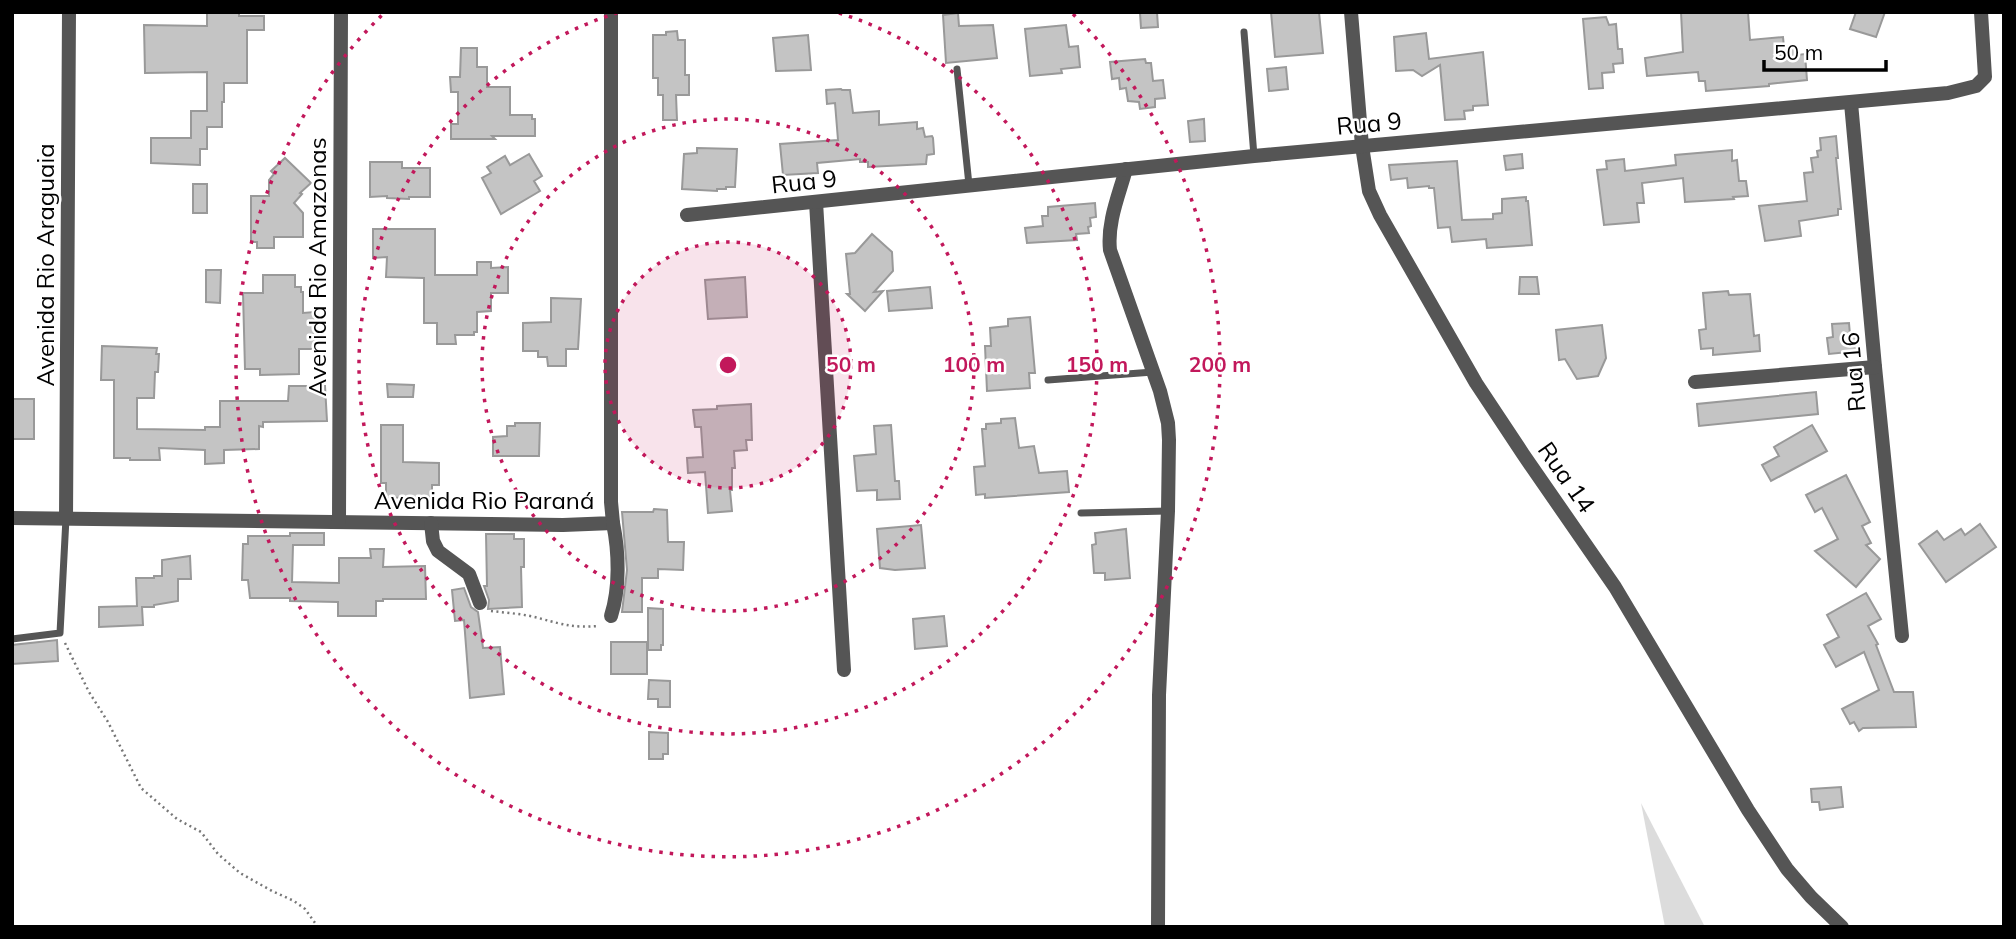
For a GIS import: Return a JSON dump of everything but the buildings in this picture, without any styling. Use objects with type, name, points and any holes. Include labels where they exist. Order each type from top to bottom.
[{"type":"street","name":"Avenida Rio Araguaia","points":[[66,518],[69,12]]},
{"type":"street","name":"Avenida Rio Amazonas","points":[[339,521],[341,12]]},
{"type":"street","name":"Avenida Rio Paraná","points":[[12,518],[563,525],[613,523],[611,12]]},
{"type":"street","name":"Rua 14","points":[[1351,12],[1362,146],[1369,191],[1381,215],[1476,383],[1615,587],[1748,810],[1787,869],[1842,927]]},
{"type":"street","name":"Rua 9","points":[[687,215],[1254,156],[1948,93],[1976,86],[1986,76],[1981,12]]},
{"type":"street","name":"Rua 16","points":[[1851,103],[1902,636]]},
{"type":"street","points":[[1126,169],[1112,219],[1110,250],[1168,423],[1168,511],[1159,695],[1158,927]]},
{"type":"street","points":[[816,202],[844,670]]},
{"type":"street","points":[[1695,382],[1875,367]]},
{"type":"street","points":[[431,523],[433,541],[438,551],[469,574],[480,604]]},
{"type":"street","points":[[611,616],[616,601],[617,544],[613,523]]},
{"type":"lane","points":[[1244,32],[1254,156]]},
{"type":"lane","points":[[957,69],[969,186]]},
{"type":"lane","points":[[1048,380],[1153,372]]},
{"type":"lane","points":[[1081,513],[1168,511]]},
{"type":"lane","points":[[12,639],[60,634],[66,518]]},
{"type":"path","points":[[480,604],[487,610],[525,615],[562,626],[581,628],[600,626],[611,616]]},
{"type":"path","points":[[60,634],[141,788],[177,819],[201,832],[218,855],[240,873],[305,909],[318,927]]},
{"type":"shaded area","points":[[1641,803],[1705,927],[1665,927]]}]
